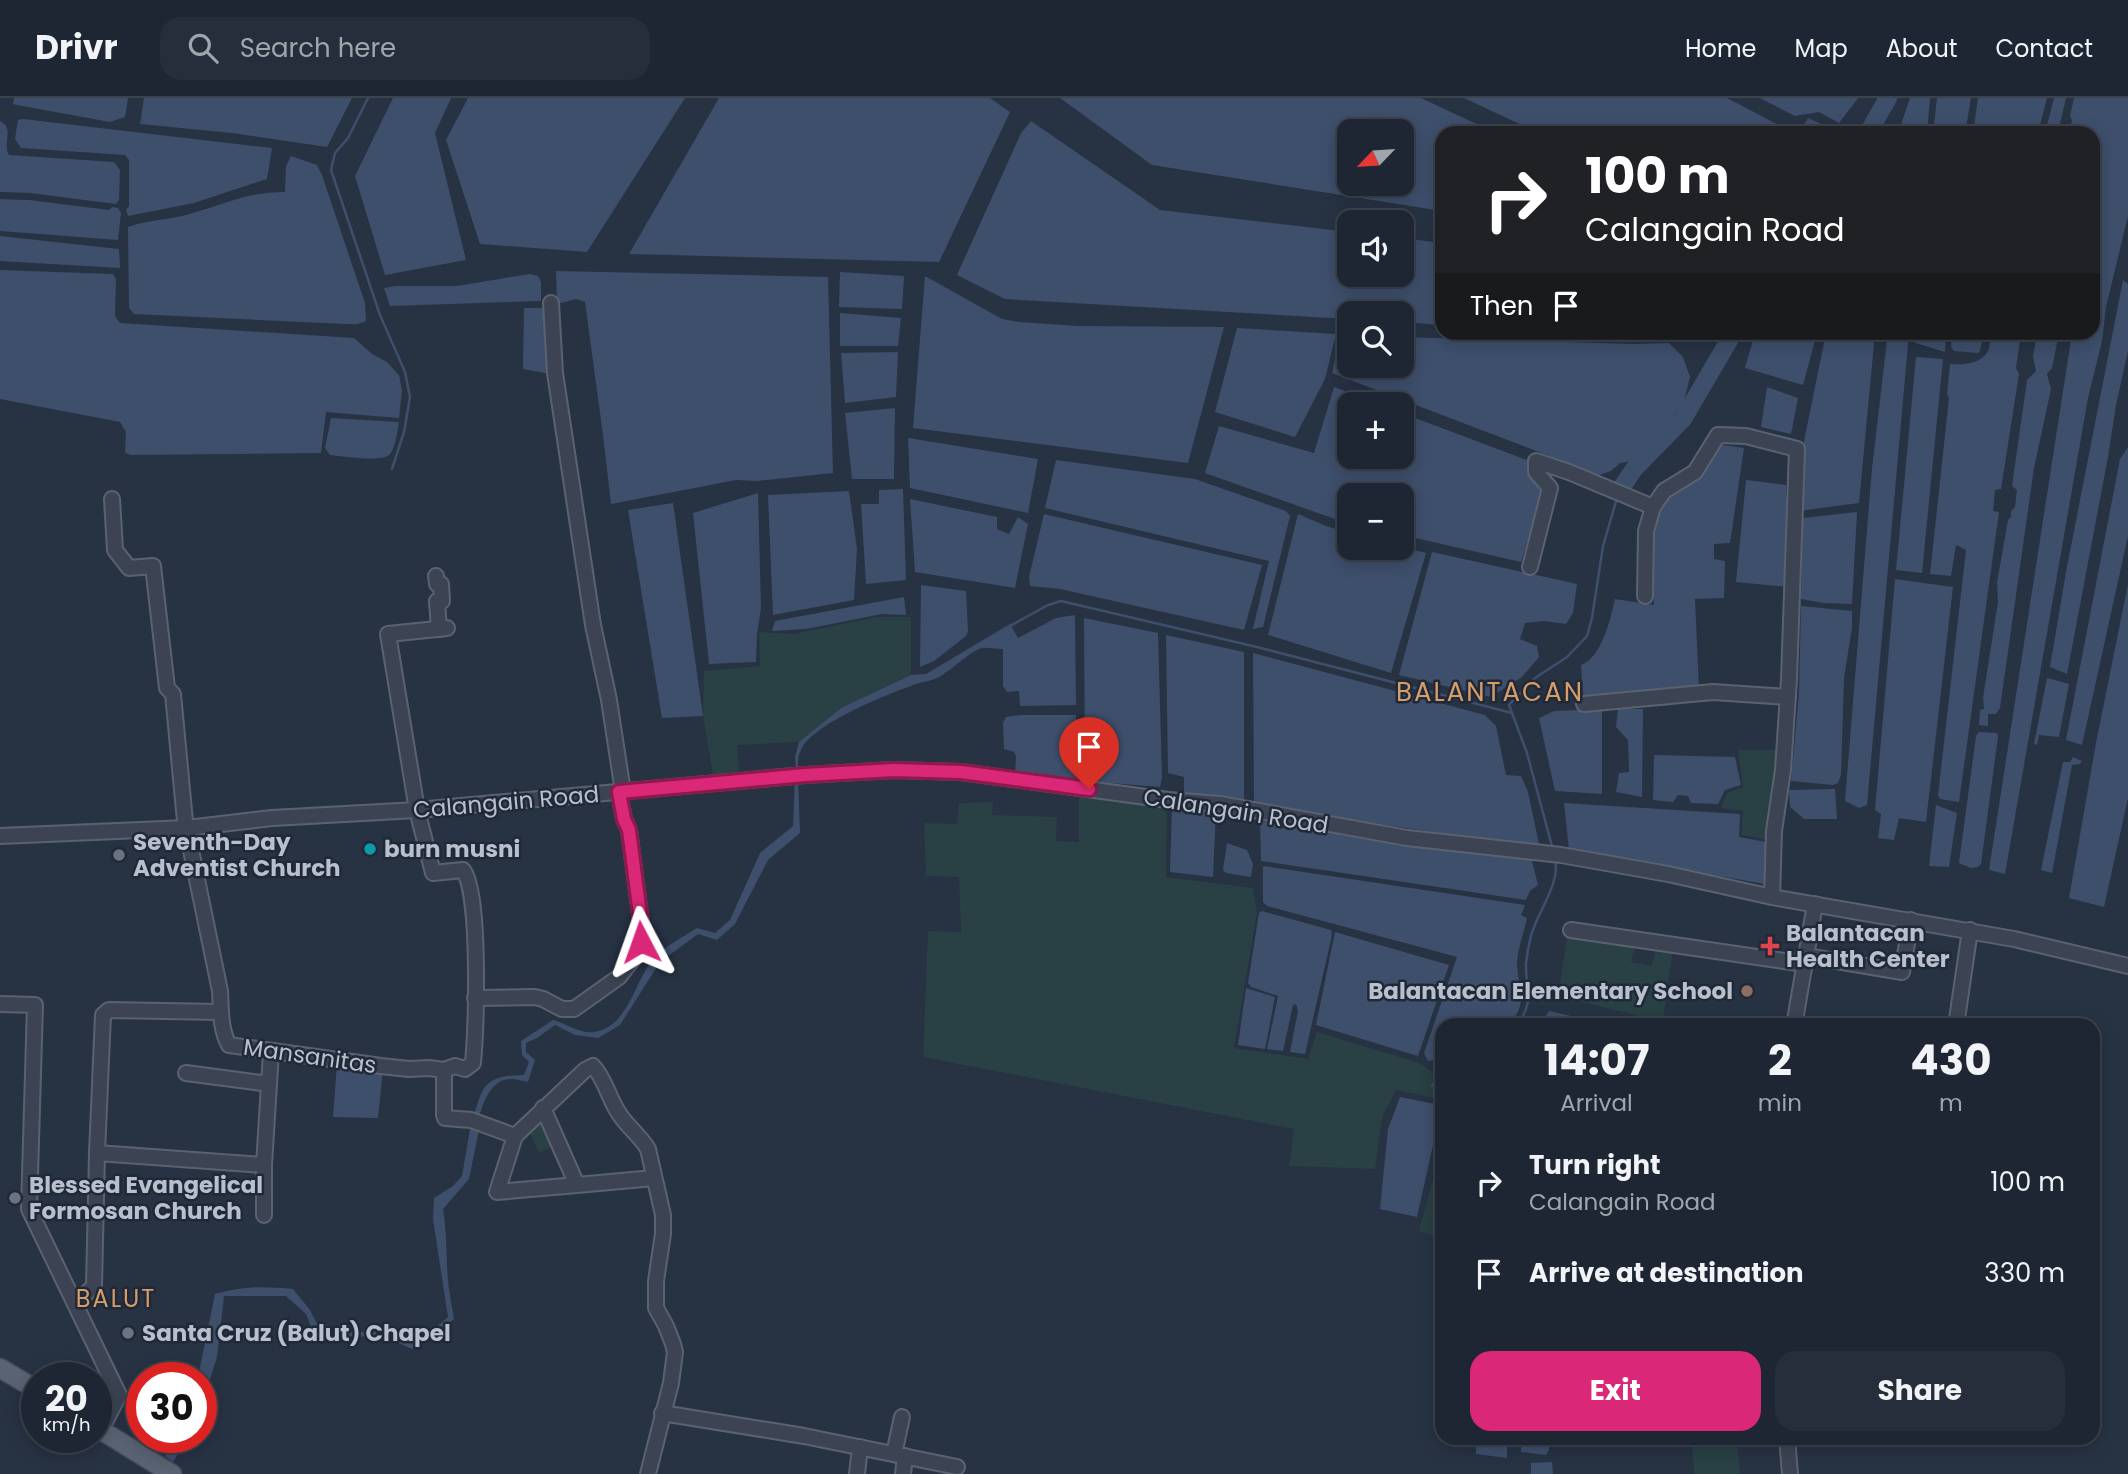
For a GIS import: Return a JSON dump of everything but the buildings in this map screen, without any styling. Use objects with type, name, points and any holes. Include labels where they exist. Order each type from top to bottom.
[{"type":"main road","points":[[0,1368],[21,1380]]},
{"type":"main road","points":[[112,1437],[165,1470]]},
{"type":"street","points":[[475,998],[535,997],[562,1009],[574,1009],[619,977],[636,955],[641,942],[641,922],[629,830],[624,819],[609,700],[593,625],[555,373],[551,303]]},
{"type":"street","points":[[1645,596],[1646,531],[1653,507],[1664,491],[1695,472],[1718,435],[1746,436],[1797,449],[1788,697],[1783,770],[1774,831],[1772,897]]},
{"type":"street","points":[[1530,567],[1550,488],[1536,472],[1536,461],[1653,507]]},
{"type":"street","name":"Mansanitas","points":[[112,499],[115,550],[129,568],[153,566],[167,688],[173,694],[187,828],[220,991],[220,1012],[225,1038],[229,1045],[381,1066],[444,1070]]},
{"type":"street","points":[[436,576],[437,584],[441,584],[442,601],[437,601],[443,629],[388,634],[417,810],[433,873],[463,870],[467,876],[474,914],[476,945],[472,1063],[465,1069],[455,1066],[444,1070],[444,1115],[445,1118],[476,1122],[515,1136]]},
{"type":"street","points":[[1584,704],[1713,692],[1788,697]]},
{"type":"street","name":"Calangain Road","points":[[0,836],[187,828],[272,818],[417,810],[799,775],[894,770],[961,772],[1168,800],[1220,804],[1407,838],[1561,855],[1815,905],[1970,930],[2128,966]]},
{"type":"street","points":[[1795,1018],[1815,905]]},
{"type":"street","points":[[1571,930],[1902,972],[1911,920]]},
{"type":"street","points":[[1957,1018],[1970,930]]},
{"type":"street","points":[[0,1004],[35,1004],[29,1209],[103,1362]]},
{"type":"street","points":[[75,1304],[94,1286],[103,1016],[109,1010],[220,1012]]},
{"type":"street","points":[[264,1215],[264,1165],[271,1052]]},
{"type":"street","points":[[648,1474],[671,1383],[675,1353],[666,1326],[656,1308],[663,1215],[648,1149],[618,1112],[593,1066],[584,1070],[515,1136],[497,1192],[654,1178]]},
{"type":"street","points":[[186,1073],[269,1084]]},
{"type":"street","points":[[543,1108],[577,1185]]},
{"type":"street","points":[[97,1153],[264,1165]]},
{"type":"street","points":[[112,1381],[119,1395],[112,1407]]},
{"type":"street","points":[[662,1413],[957,1466]]},
{"type":"street","points":[[902,1417],[900,1455],[903,1474]]},
{"type":"street","points":[[1788,1445],[1790,1474]]},
{"type":"street","points":[[857,1474],[860,1447]]},
{"type":"green space","points":[[876,617],[911,617],[911,675],[841,708],[799,742],[737,745],[740,779],[714,781],[703,716],[704,671],[760,666],[759,632],[794,634]]},
{"type":"green space","points":[[1738,750],[1780,750],[1771,840],[1741,835],[1743,811],[1721,808],[1727,793],[1743,787]]},
{"type":"green space","points":[[1079,792],[1167,805],[1166,877],[1253,888],[1257,913],[1234,1048],[1308,1059],[1317,1032],[1419,1063],[1435,1074],[1435,1098],[1396,1090],[1382,1117],[1375,1169],[1289,1166],[1294,1129],[923,1057],[928,931],[961,932],[959,877],[926,876],[924,823],[957,824],[959,803],[993,802],[992,815],[1057,817],[1056,841],[1079,842]]},
{"type":"green space","points":[[1568,932],[1636,943],[1631,962],[1652,966],[1656,947],[1673,948],[1664,1018],[1647,1018],[1558,996]]},
{"type":"green space","points":[[542,1111],[558,1145],[539,1153],[527,1127]]},
{"type":"green space","points":[[1435,1172],[1435,1237],[1419,1231]]},
{"type":"green space","points":[[1692,1445],[1738,1445],[1740,1474],[1694,1474]]},
{"type":"water","points":[[14,98],[128,98],[125,117],[110,122],[13,104]]},
{"type":"water","points":[[144,98],[352,98],[327,147],[232,133],[140,124]]},
{"type":"water","points":[[393,98],[451,98],[435,133],[466,260],[385,275],[355,176]]},
{"type":"water","points":[[468,98],[685,98],[587,252],[480,244],[446,140]]},
{"type":"water","points":[[719,98],[990,98],[1010,112],[939,262],[629,254]]},
{"type":"water","points":[[1060,98],[1421,98],[1481,126],[1435,126],[1435,210],[1347,196],[1414,196],[1414,119],[1337,119],[1337,194],[1152,165]]},
{"type":"water","points":[[1464,98],[1727,98],[1781,126],[1524,126]]},
{"type":"water","points":[[1760,98],[1858,98],[1839,123],[1819,112],[1795,116]]},
{"type":"water","points":[[1910,98],[1930,98],[1928,126],[1900,126]]},
{"type":"water","points":[[1937,98],[1971,98],[1966,126],[1934,126]]},
{"type":"water","points":[[1978,98],[2047,98],[2040,126],[1974,126]]},
{"type":"water","points":[[2054,98],[2066,98],[2060,126],[2047,126]]},
{"type":"water","points":[[2074,98],[2128,98],[2128,216],[2088,398],[2005,874],[1989,870],[2071,340],[2100,340],[2100,126],[2071,126]]},
{"type":"water","points":[[1808,118],[1826,126],[1803,126]]},
{"type":"water","points":[[18,120],[272,148],[267,179],[194,203],[128,216],[126,210],[129,206],[129,160],[125,155],[21,148],[15,139]]},
{"type":"water","points":[[0,121],[7,128],[9,155],[114,162],[120,170],[119,200],[116,204],[0,192]]},
{"type":"water","points":[[1031,121],[1160,210],[1337,231],[1337,287],[1414,287],[1414,240],[1435,242],[1435,324],[1414,323],[1414,301],[1337,301],[1337,318],[1005,299],[957,275],[1021,133]]},
{"type":"water","points":[[291,156],[317,165],[322,175],[365,303],[366,321],[345,324],[134,314],[129,308],[128,227],[185,215],[248,196],[285,192],[286,166]]},
{"type":"water","points":[[0,199],[109,210],[112,207],[118,208],[121,213],[118,240],[0,231]]},
{"type":"water","points":[[0,236],[119,249],[120,268],[0,261]]},
{"type":"water","points":[[0,270],[113,274],[116,279],[115,316],[120,323],[354,338],[372,354],[387,362],[399,375],[402,390],[399,418],[326,412],[321,453],[125,453],[126,432],[120,422],[0,399]]},
{"type":"water","points":[[556,271],[828,277],[833,473],[756,481],[736,480],[611,504],[585,302],[576,299],[557,304]]},
{"type":"water","points":[[840,272],[904,276],[902,309],[839,307]]},
{"type":"water","points":[[530,274],[538,276],[541,282],[541,301],[390,306],[384,288],[457,286]]},
{"type":"water","points":[[925,276],[1002,319],[1019,322],[1078,326],[1224,327],[1188,463],[913,428]]},
{"type":"water","points":[[2123,280],[2128,284],[2128,351],[2067,674],[2050,667]]},
{"type":"water","points":[[524,308],[542,308],[546,311],[551,374],[523,369]]},
{"type":"water","points":[[840,313],[901,318],[898,346],[840,346]]},
{"type":"water","points":[[1237,328],[1336,334],[1325,379],[1295,437],[1215,412]]},
{"type":"water","points":[[1414,337],[1435,340],[1669,343],[1683,357],[1690,377],[1683,405],[1633,461],[1620,463],[1611,471],[1599,475],[1414,404],[1414,392],[1382,392],[1345,378],[1414,378]]},
{"type":"water","points":[[1753,340],[1815,340],[1803,385],[1745,368]]},
{"type":"water","points":[[1825,340],[1874,340],[1859,503],[1799,511],[1802,451]]},
{"type":"water","points":[[1887,340],[1908,340],[1867,805],[1859,808],[1845,801],[1872,468]]},
{"type":"water","points":[[1915,340],[1946,340],[1945,352],[1915,343]]},
{"type":"water","points":[[1952,340],[1982,340],[1978,353],[1954,351]]},
{"type":"water","points":[[1990,340],[2020,340],[2016,368],[2019,374],[2001,489],[1995,490],[1993,511],[1999,512],[1959,802],[1940,799],[1938,795],[1966,550],[1956,545],[1951,576],[1930,574],[1949,398],[1947,394],[1950,364],[1976,361],[1988,351]]},
{"type":"water","points":[[2036,340],[2058,340],[2052,368],[2047,374],[2051,389],[2034,468],[2000,708],[1996,714],[1988,714],[1988,726],[1979,725],[1980,710],[1984,709],[1983,698],[1998,602],[1997,583],[2008,520],[2015,507],[2017,490],[2012,486],[2027,380],[2036,371],[2033,357]]},
{"type":"water","points":[[1337,349],[1337,375],[1332,373]]},
{"type":"water","points":[[898,352],[896,397],[845,403],[841,353]]},
{"type":"water","points":[[1916,357],[1943,359],[1922,573],[1896,570]]},
{"type":"water","points":[[1334,387],[1348,392],[1337,392],[1337,469],[1414,469],[1414,418],[1532,462],[1544,484],[1521,562],[1414,538],[1414,483],[1337,483],[1337,520],[1205,473],[1219,426],[1314,453]]},
{"type":"water","points":[[1767,387],[1798,398],[1791,434],[1761,427]]},
{"type":"water","points":[[895,408],[894,479],[852,479],[845,413]]},
{"type":"water","points":[[331,418],[399,422],[392,451],[386,457],[379,458],[330,455],[325,448]]},
{"type":"water","points":[[908,438],[1038,459],[1028,513],[910,488]]},
{"type":"water","points":[[1716,444],[1744,448],[1730,543],[1714,544],[1714,559],[1725,561],[1724,598],[1695,599],[1699,689],[1583,696],[1581,665],[1588,661],[1600,646],[1615,599],[1654,605],[1648,529],[1664,495]]},
{"type":"water","points":[[2128,447],[2128,536],[2082,745],[2066,740],[2120,459]]},
{"type":"water","points":[[1056,460],[1195,479],[1286,511],[1290,516],[1263,627],[1253,629],[1269,561],[1045,508]]},
{"type":"water","points":[[1746,480],[1786,485],[1787,587],[1736,582]]},
{"type":"water","points":[[903,489],[906,580],[866,584],[861,504],[879,504],[879,490]]},
{"type":"water","points":[[849,491],[857,549],[854,600],[773,615],[768,495]]},
{"type":"water","points":[[758,493],[761,608],[756,662],[709,664],[693,513]]},
{"type":"water","points":[[910,499],[997,517],[997,529],[1009,534],[1018,517],[1028,524],[1015,588],[915,572]]},
{"type":"water","points":[[673,503],[703,716],[662,718],[628,510]]},
{"type":"water","points":[[1857,512],[1852,604],[1801,599],[1803,518]]},
{"type":"water","points":[[1044,514],[1262,565],[1244,630],[1060,589],[1030,586],[1029,577]]},
{"type":"water","points":[[1298,514],[1337,529],[1337,560],[1414,560],[1414,550],[1426,553],[1391,673],[1268,635]]},
{"type":"water","points":[[1432,552],[1577,584],[1573,613],[1566,624],[1544,621],[1525,623],[1520,639],[1537,646],[1539,657],[1522,677],[1491,697],[1399,675]]},
{"type":"water","points":[[1895,579],[1953,587],[1926,822],[1899,818],[1894,840],[1878,838],[1881,814],[1875,810]]},
{"type":"water","points":[[2128,584],[2128,798],[2104,907],[2069,898]]},
{"type":"water","points":[[921,585],[966,591],[968,632],[934,661],[920,667]]},
{"type":"water","points":[[904,597],[906,615],[882,614],[806,629],[772,631],[775,621]]},
{"type":"water","points":[[1801,606],[1852,611],[1844,678],[1841,775],[1838,783],[1833,785],[1791,781],[1799,693]]},
{"type":"water","points":[[1075,615],[1076,705],[1020,706],[1019,691],[1007,692],[1003,686],[1003,649],[981,648],[937,678],[867,704],[833,721],[808,740],[801,750],[798,776],[796,775],[795,757],[799,742],[841,708],[911,675],[926,674],[1010,624],[1018,638],[1056,618]]},
{"type":"water","points":[[1084,618],[1158,633],[1162,777],[1160,787],[1085,781]]},
{"type":"water","points":[[1166,635],[1244,652],[1244,805],[1184,795],[1184,777],[1168,773]]},
{"type":"water","points":[[1253,653],[1485,715],[1496,726],[1506,775],[1521,776],[1528,792],[1539,844],[1536,847],[1254,806]]},
{"type":"water","points":[[2047,678],[2069,684],[2059,737],[2039,735],[2037,745],[2034,744]]},
{"type":"water","points":[[1602,709],[1602,794],[1555,791],[1539,718],[1554,711]]},
{"type":"water","points":[[1618,709],[1643,709],[1642,797],[1616,792],[1619,773],[1629,772],[1628,740],[1616,727]]},
{"type":"water","points":[[1076,715],[1076,780],[1015,774],[1016,756],[1014,752],[1004,749],[1003,723],[1006,717]]},
{"type":"water","points":[[1979,732],[1997,733],[1998,737],[1981,864],[1971,868],[1959,863],[1976,736]]},
{"type":"water","points":[[1654,755],[1735,757],[1741,785],[1725,790],[1718,804],[1691,803],[1688,796],[1678,795],[1673,802],[1653,800]]},
{"type":"water","points":[[2073,757],[2082,761],[2072,765],[2052,873],[2041,870],[2063,762],[2070,762]]},
{"type":"water","points":[[795,778],[798,778],[800,833],[768,860],[735,924],[717,940],[698,934],[660,962],[620,1025],[598,1038],[575,1035],[555,1025],[526,1043],[526,1052],[535,1060],[528,1082],[511,1079],[498,1083],[489,1094],[478,1120],[473,1119],[483,1090],[488,1084],[501,1077],[524,1075],[529,1062],[522,1055],[521,1041],[553,1020],[584,1032],[607,1028],[624,1011],[649,965],[660,952],[697,928],[715,933],[730,920],[760,853],[793,826]]},
{"type":"water","points":[[1835,789],[1837,819],[1804,819],[1790,807],[1789,790]]},
{"type":"water","points":[[1564,803],[1740,814],[1739,837],[1766,842],[1765,884],[1569,850]]},
{"type":"water","points":[[1172,805],[1216,810],[1213,877],[1170,872]]},
{"type":"water","points":[[1936,805],[1957,813],[1949,867],[1929,866]]},
{"type":"water","points":[[1260,821],[1531,857],[1538,885],[1530,891],[1526,900],[1261,861]]},
{"type":"water","points":[[1227,843],[1247,850],[1253,864],[1251,877],[1226,873],[1223,870]]},
{"type":"water","points":[[1263,866],[1525,905],[1521,915],[1527,918],[1517,962],[1521,995],[1519,1010],[1513,1018],[1436,1018],[1457,957],[1267,906],[1263,902]]},
{"type":"water","points":[[1262,911],[1331,930],[1305,1054],[1290,1052],[1298,1011],[1296,1004],[1293,1005],[1283,1051],[1267,1049],[1278,996],[1251,987],[1248,983],[1259,913]]},
{"type":"water","points":[[1335,932],[1449,965],[1418,1056],[1316,1025]]},
{"type":"water","points":[[1246,988],[1275,997],[1265,1049],[1238,1045]]},
{"type":"water","points":[[1549,1011],[1580,1018],[1544,1018]]},
{"type":"water","points":[[1435,1021],[1435,1060],[1428,1061],[1424,1053]]},
{"type":"water","points":[[337,1064],[383,1069],[378,1118],[333,1117]]},
{"type":"water","points":[[1400,1097],[1435,1104],[1435,1136],[1417,1217],[1380,1209],[1388,1129]]},
{"type":"water","points":[[471,1123],[480,1125],[469,1179],[443,1209],[448,1285],[454,1319],[436,1336],[412,1349],[385,1338],[338,1336],[311,1327],[306,1314],[286,1296],[224,1296],[215,1362],[201,1362],[215,1294],[235,1289],[293,1289],[316,1322],[349,1332],[384,1332],[412,1342],[433,1330],[448,1317],[433,1219],[434,1198],[453,1186],[462,1176]]},
{"type":"water","points":[[1476,1445],[1507,1445],[1507,1458],[1476,1454]]},
{"type":"water","points":[[1521,1445],[1549,1445],[1546,1455],[1521,1452]]},
{"type":"water","points":[[167,1453],[178,1453],[173,1462],[165,1456]]},
{"type":"water","points":[[1552,1462],[1553,1474],[1531,1474],[1531,1463]]},
{"type":"waterway","points":[[368,98],[348,138],[335,153],[331,170],[380,315],[405,372],[410,397],[404,432],[392,469]]},
{"type":"waterway","points":[[1872,126],[1888,98]]},
{"type":"waterway","points":[[1620,490],[1634,469],[1683,419],[1729,340]]},
{"type":"waterway","points":[[1010,626],[1048,605],[1061,601],[1257,647],[1512,713],[1509,705],[1535,678],[1567,657],[1587,636],[1603,546],[1617,498]]},
{"type":"waterway","points":[[1512,713],[1527,753],[1553,850]]},
{"type":"waterway","points":[[1522,1018],[1528,1001],[1526,963],[1530,939],[1552,888],[1555,859]]},
{"type":"waterway","points":[[1432,1086],[1435,1082]]},
{"type":"place","name":"burn musni","points":[[370,849]]},
{"type":"place","name":"Seventh-Day Adventist Church","points":[[119,855]]},
{"type":"place","name":"Balantacan Health Center","points":[[1770,946]]},
{"type":"place","name":"Balantacan Elementary School","points":[[1747,991]]},
{"type":"place","name":"Blessed Evangelical Formosan Church","points":[[15,1198]]},
{"type":"place","name":"Santa Cruz (Balut) Chapel","points":[[128,1333]]},
{"type":"district","name":"BALANTACAN","points":[[1490,692]]},
{"type":"district","name":"BALUT","points":[[116,1298]]},
{"type":"route","points":[[641,942],[641,922],[629,830],[619,792],[805,775],[894,770],[961,772],[1089,789]]}]
